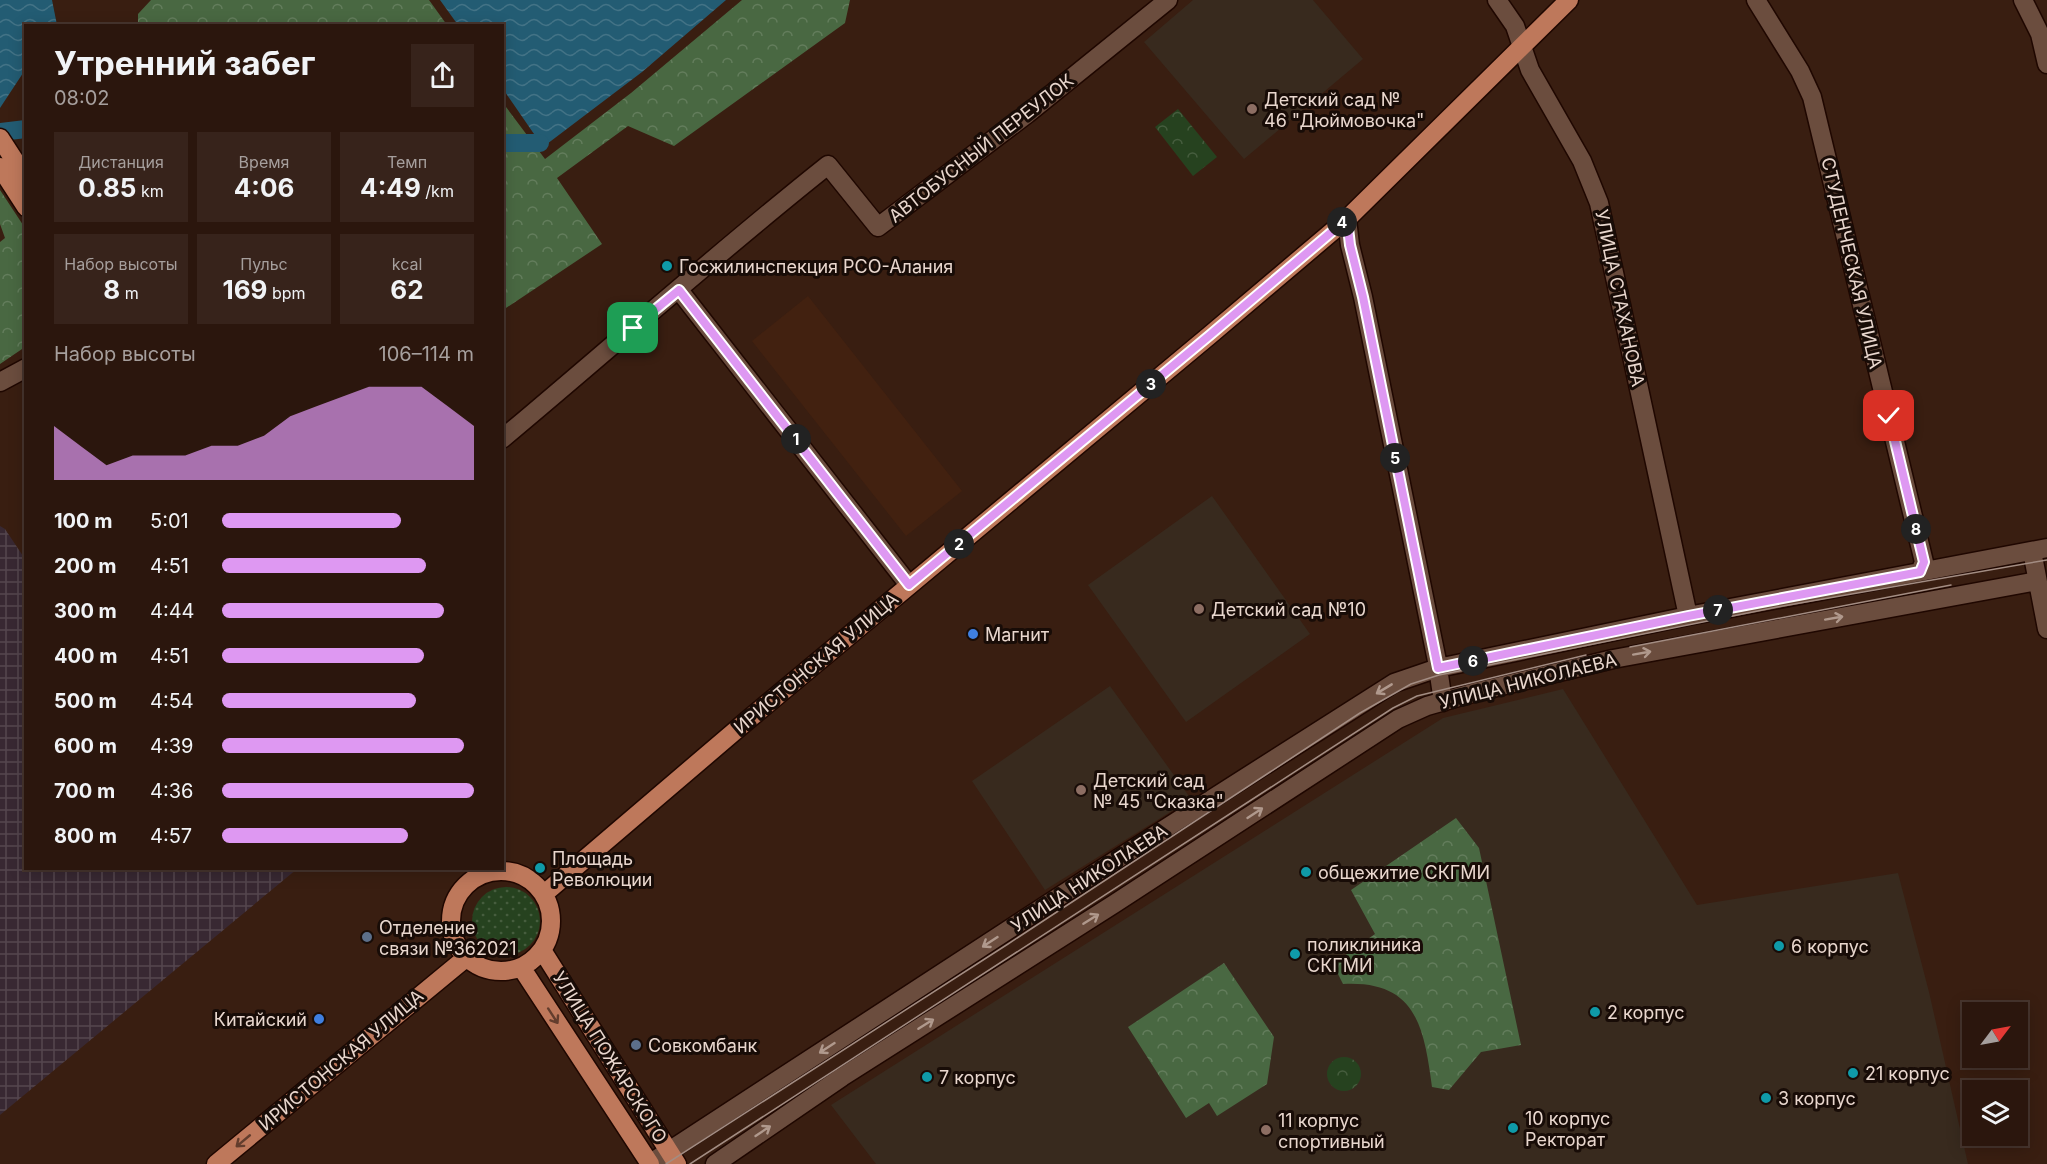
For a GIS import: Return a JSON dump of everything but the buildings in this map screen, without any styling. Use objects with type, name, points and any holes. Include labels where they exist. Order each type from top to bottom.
[{"type":"main road","name":"ИРИСТОНСКАЯ УЛИЦА","points":[[544,894],[1347,219],[1569,0]]},
{"type":"main road","points":[[0,138],[24,175]]},
{"type":"main road","points":[[0,167],[24,204]]},
{"type":"main road","points":[[492,870],[512,872],[530,880],[544,894],[551,923],[548,937],[542,950],[521,967],[507,971],[492,970],[478,965],[467,957],[457,944],[452,928],[452,911],[464,876],[480,876],[492,870]]},
{"type":"main road","name":"УЛИЦА ПОЖАРСКОГО","points":[[542,950],[673,1157]]},
{"type":"main road","name":"ИРИСТОНСКАЯ УЛИЦА","points":[[216,1164],[467,957]]},
{"type":"main road","name":"УЛИЦА ПОЖАРСКОГО","points":[[521,967],[650,1164]]},
{"type":"street","name":"АВТОБУСНЫЙ ПЕРЕУЛОК","points":[[504,437],[679,290],[744,232],[828,165],[878,227],[1027,114],[1168,0]]},
{"type":"street","name":"УЛИЦА СТАХАНОВА","points":[[1497,0],[1515,26],[1530,70],[1582,161],[1599,203],[1688,616]]},
{"type":"street","name":"СТУДЕНЧЕСКАЯ УЛИЦА","points":[[1756,0],[1800,71],[1812,97],[1924,562],[1920,572]]},
{"type":"street","points":[[2023,0],[2040,34],[2047,64]]},
{"type":"street","points":[[1347,219],[1350,245],[1363,297],[1443,702]]},
{"type":"street","points":[[679,290],[909,585]]},
{"type":"street","points":[[0,382],[24,369]]},
{"type":"street","points":[[2040,549],[2037,581],[2047,629]]},
{"type":"street","name":"УЛИЦА НИКОЛАЕВА","points":[[650,1164],[673,1157],[1394,683],[1438,668],[1688,616],[2040,549]]},
{"type":"street","name":"УЛИЦА НИКОЛАЕВА","points":[[715,1164],[842,1077],[1398,719],[1427,706],[1613,658],[2037,581]]},
{"type":"shaded area","name":"Детский сад № 46 \"Дюймовочка\"","points":[[1193,0],[1313,0],[1363,59],[1244,159],[1144,42]]},
{"type":"shaded area","points":[[808,296],[962,491],[906,536],[752,341]]},
{"type":"shaded area","name":"Детский сад №10","points":[[1212,496],[1310,634],[1186,722],[1088,585]]},
{"type":"shaded area","points":[[0,526],[5,529],[24,558],[24,870],[296,870],[0,1115]]},
{"type":"shaded area","name":"Детский сад № 45 \"Сказка\"","points":[[1110,686],[1191,799],[1045,890],[972,781]]},
{"type":"shaded area","points":[[1563,689],[1697,905],[1898,873],[1929,992],[1962,1146],[1964,1146],[1968,1164],[876,1164],[831,1105],[1443,718]]},
{"type":"green space","points":[[151,0],[429,0],[446,24],[138,24],[138,14]]},
{"type":"green space","points":[[742,0],[850,0],[845,23],[674,146],[628,126],[557,178],[602,244],[504,309],[504,104],[545,159],[631,93]]},
{"type":"green space","points":[[1178,109],[1217,157],[1193,176],[1155,127]]},
{"type":"green space","points":[[0,190],[24,226],[24,348],[0,364],[0,242],[5,238],[0,224]]},
{"type":"green space","points":[[1456,818],[1479,848],[1521,1045],[1481,1052],[1449,1090],[1432,1087],[1420,1027],[1402,999],[1387,990],[1368,985],[1343,984],[1333,964],[1375,934],[1351,890]]},
{"type":"green space","points":[[506,887],[519,890],[530,897],[537,908],[540,921],[537,934],[530,945],[519,952],[506,955],[493,952],[482,945],[475,934],[472,921],[475,908],[482,897],[493,890]]},
{"type":"green space","points":[[1224,963],[1274,1037],[1267,1084],[1217,1116],[1209,1103],[1186,1118],[1128,1027]]},
{"type":"green space","points":[[1344,1057],[1356,1062],[1361,1074],[1356,1086],[1344,1091],[1332,1086],[1327,1074],[1332,1062]]},
{"type":"water","points":[[0,0],[52,0],[57,24],[24,24],[24,72],[0,108]]},
{"type":"water","points":[[440,0],[726,0],[642,72],[543,147],[504,90],[504,24],[457,24]]},
{"type":"waterway","points":[[0,132],[24,129]]},
{"type":"waterway","points":[[504,143],[540,143]]},
{"type":"tram line","points":[[666,1164],[1008,944],[1360,713],[1411,684],[1439,675],[1783,606],[2047,560]]},
{"type":"tram line","points":[[1630,647],[1951,585]]},
{"type":"tram line","points":[[690,1164],[1393,708],[1417,696],[1586,655]]},
{"type":"place","name":"Детский сад № 46 \"Дюймовочка\"","points":[[1252,109]]},
{"type":"place","name":"Госжилинспекция РСО-Алания","points":[[667,266]]},
{"type":"place","name":"Детский сад №10","points":[[1199,609]]},
{"type":"place","name":"Магнит","points":[[973,634]]},
{"type":"place","name":"Детский сад № 45 \"Сказка\"","points":[[1081,790]]},
{"type":"place","name":"Площадь Революции","points":[[540,868]]},
{"type":"place","name":"общежитие СКГМИ","points":[[1306,872]]},
{"type":"place","name":"Отделение связи №362021","points":[[367,937]]},
{"type":"place","name":"6 корпус","points":[[1779,946]]},
{"type":"place","name":"поликлиника СКГМИ","points":[[1295,954]]},
{"type":"place","name":"2 корпус","points":[[1595,1012]]},
{"type":"place","name":"Китайский","points":[[319,1019]]},
{"type":"place","name":"Совкомбанк","points":[[636,1045]]},
{"type":"place","name":"21 корпус","points":[[1853,1073]]},
{"type":"place","name":"7 корпус","points":[[927,1077]]},
{"type":"place","name":"3 корпус","points":[[1766,1098]]},
{"type":"place","name":"10 корпус Ректорат","points":[[1513,1128]]},
{"type":"place","name":"11 корпус спортивный","points":[[1266,1130]]},
{"type":"route","points":[[633,328],[679,290],[909,585],[1347,219],[1350,245],[1363,297],[1438,668],[1688,616],[1920,572],[1924,562],[1889,416]]}]
